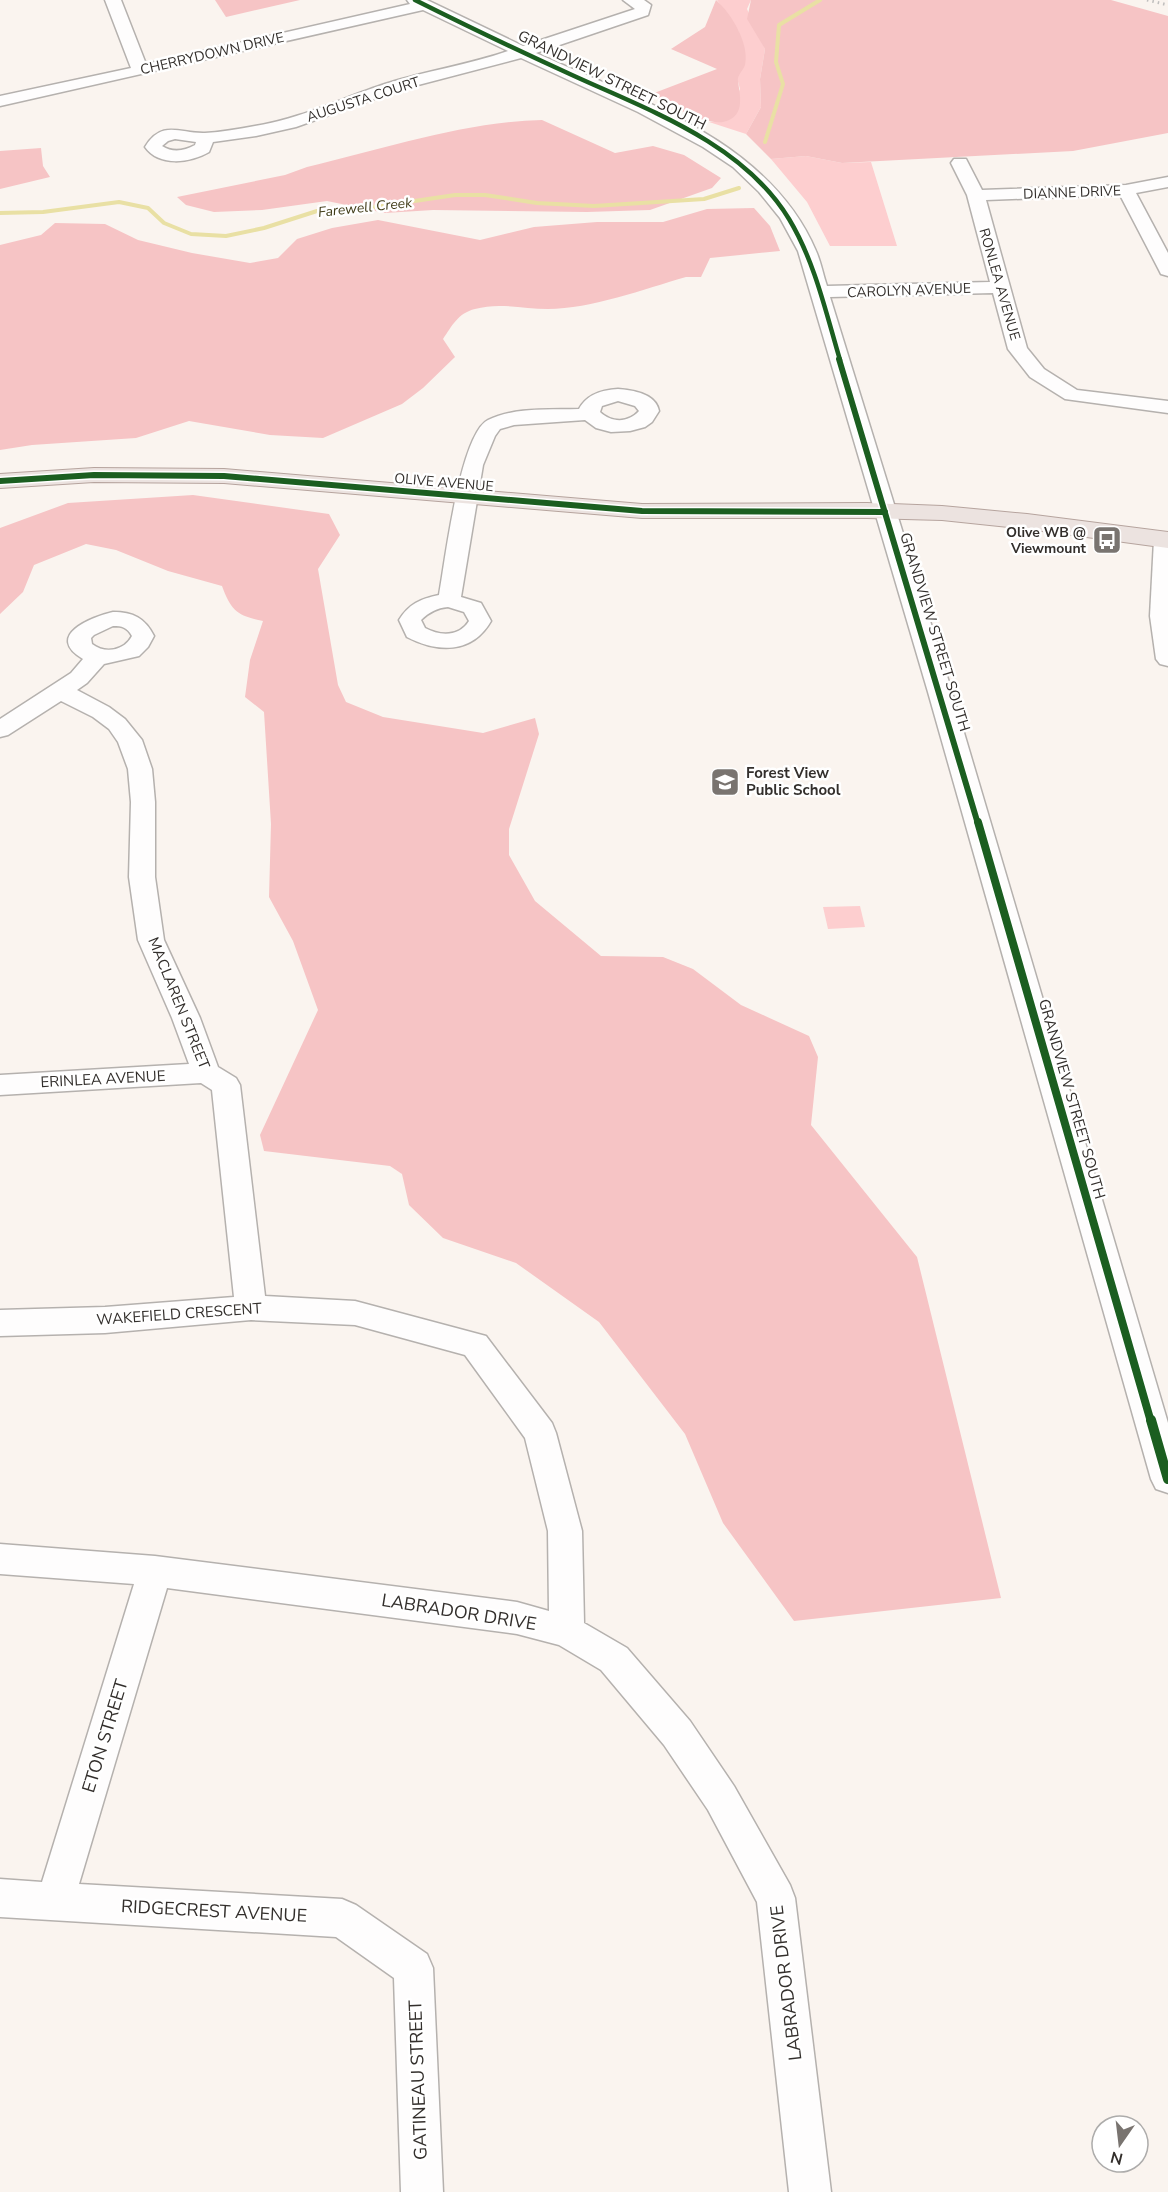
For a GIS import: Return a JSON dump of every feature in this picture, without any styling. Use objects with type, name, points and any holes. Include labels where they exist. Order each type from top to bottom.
[{"type":"main road","name":"OLIVE AVENUE","points":[[0,481],[94,475],[224,476],[666,512],[885,512],[996,517],[1166,540]]},
{"type":"street","points":[[113,0],[140,69]]},
{"type":"street","name":"AUGUSTA COURT","points":[[202,138],[256,131],[290,123],[393,87],[522,52],[643,12],[643,5],[631,0]]},
{"type":"street","name":"CHERRYDOWN DRIVE","points":[[0,101],[420,2]]},
{"type":"street","name":"GRANDVIEW STREET SOUTH","points":[[420,2],[700,136],[755,176],[781,203],[796,226],[807,251],[949,722],[1168,1479]]},
{"type":"street","name":"RONLEA AVENUE","points":[[960,163],[976,195],[1018,349],[1037,373],[1072,395],[1168,407]]},
{"type":"street","name":"DIANNE DRIVE","points":[[976,195],[1125,190],[1168,182]]},
{"type":"street","points":[[1125,190],[1168,270]]},
{"type":"street","name":"CAROLYN AVENUE","points":[[819,292],[1000,287]]},
{"type":"street","points":[[449,600],[473,465],[485,435],[493,425],[512,419],[590,414]]},
{"type":"street","points":[[1166,540],[1161,616],[1168,659]]},
{"type":"street","points":[[0,730],[60,691],[90,668],[98,657]]},
{"type":"street","name":"MACLAREN STREET","points":[[60,691],[100,712],[117,724],[130,740],[140,769],[143,802],[142,876],[151,940],[186,1018],[206,1072],[226,1085],[250,1308]]},
{"type":"street","name":"ERINLEA AVENUE","points":[[0,1085],[206,1072]]},
{"type":"street","name":"WAKEFIELD CRESCENT","points":[[0,1323],[105,1320],[250,1308],[355,1313],[476,1345],[540,1433],[565,1530],[567,1631]]},
{"type":"street","name":"LABRADOR DRIVE","points":[[0,1559],[155,1571],[517,1618],[567,1631],[614,1659],[677,1733],[721,1798],[776,1898],[810,2192]]},
{"type":"street","name":"ETON STREET","points":[[56,1901],[155,1571]]},
{"type":"street","name":"RIDGECREST AVENUE","points":[[0,1898],[342,1918],[413,1968]]},
{"type":"street","name":"GATINEAU STREET","points":[[413,1968],[422,2192]]},
{"type":"shaded area","points":[[215,0],[300,0],[226,17]]},
{"type":"shaded area","points":[[716,0],[728,13],[738,30],[746,57],[738,79],[740,104],[737,114],[727,121],[719,122],[698,118],[649,95],[717,69],[671,49],[705,27]]},
{"type":"shaded area","points":[[717,0],[751,0],[747,9],[765,49],[760,79],[761,107],[746,134],[709,122],[727,121],[740,89],[737,78],[739,32]]},
{"type":"shaded area","points":[[751,0],[1111,0],[1168,16],[1168,133],[1073,151],[842,163],[806,156],[771,159],[746,134],[761,107],[760,79],[765,49],[747,19]]},
{"type":"shaded area","points":[[542,120],[615,153],[653,146],[684,155],[721,178],[712,188],[650,210],[587,212],[433,210],[385,213],[327,201],[262,210],[214,212],[186,205],[177,197],[285,175],[307,167],[453,131]]},
{"type":"shaded area","points":[[41,148],[43,166],[50,177],[0,189],[0,151]]},
{"type":"shaded area","points":[[806,156],[842,163],[871,162],[897,246],[830,246],[807,202],[771,159]]},
{"type":"shaded area","points":[[754,208],[770,226],[780,251],[710,258],[701,277],[686,277],[582,306],[548,309],[493,306],[469,311],[456,321],[443,339],[455,357],[423,388],[402,404],[323,438],[270,435],[189,421],[136,438],[32,445],[0,450],[0,245],[41,235],[55,223],[105,224],[138,240],[192,253],[250,263],[278,258],[297,239],[332,228],[378,220],[480,240],[534,227],[597,222],[663,222],[707,209]]},
{"type":"shaded area","points":[[193,495],[329,514],[340,535],[318,569],[338,685],[346,702],[383,717],[483,733],[535,718],[539,734],[509,829],[509,855],[535,901],[601,956],[663,957],[693,969],[741,1005],[809,1036],[818,1057],[811,1125],[917,1257],[1001,1598],[794,1621],[723,1523],[685,1434],[599,1322],[516,1263],[443,1238],[409,1205],[402,1174],[390,1166],[264,1151],[260,1135],[318,1010],[293,941],[269,897],[271,824],[264,712],[245,697],[250,660],[263,621],[247,617],[232,607],[222,586],[168,571],[116,550],[86,544],[34,565],[23,592],[0,614],[0,528],[68,503]]},
{"type":"shaded area","points":[[860,906],[865,927],[828,929],[823,907]]},
{"type":"waterway","name":"Farewell Creek","points":[[765,142],[783,84],[776,62],[779,25],[820,0]]},
{"type":"waterway","name":"Farewell Creek","points":[[0,213],[43,212],[119,202],[148,208],[164,223],[191,234],[226,236],[264,228],[317,211],[354,210],[455,195],[485,195],[537,203],[594,206],[704,199],[739,188]]},
{"type":"railway","points":[[1147,0],[1168,5]]},
{"type":"cycle path","points":[[415,0],[644,108],[709,143],[739,164],[765,188],[788,217],[807,251],[940,692],[1168,1479]]},
{"type":"cycle path","points":[[0,481],[94,475],[224,476],[642,511],[885,512]]},
{"type":"place","name":"Olive WB @ Viewmount","points":[[1107,540]]},
{"type":"place","name":"Forest View Public School","points":[[725,782]]}]
